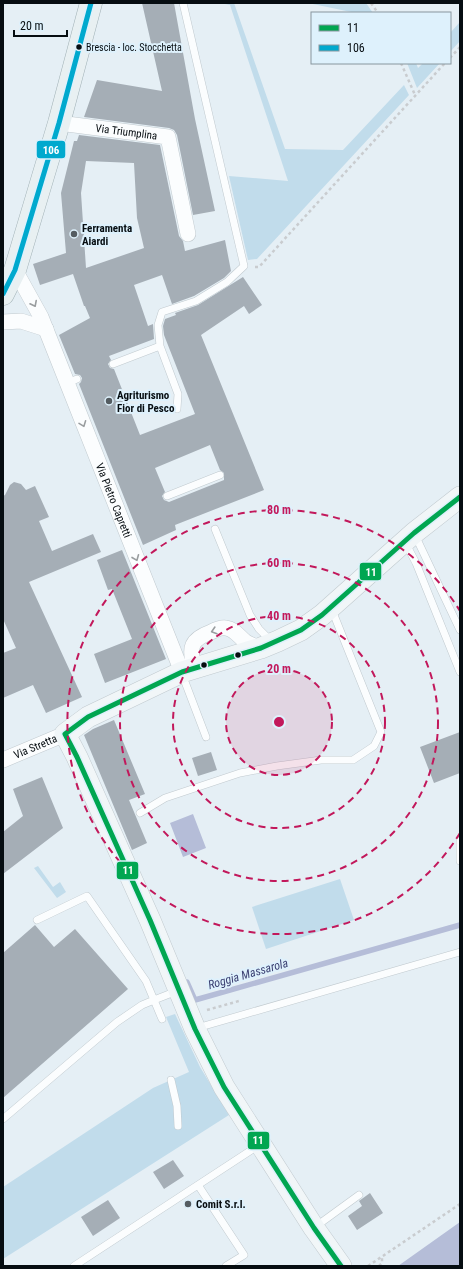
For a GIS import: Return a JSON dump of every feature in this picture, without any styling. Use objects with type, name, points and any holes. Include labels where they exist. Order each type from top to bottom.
[{"type":"main road","points":[[3,294],[15,270],[59,123],[91,3]]},
{"type":"street","name":"Via Triumplina","points":[[59,123],[168,137],[188,234]]},
{"type":"street","name":"Via Pietro Capretti","points":[[15,270],[41,317],[72,381],[122,515],[188,670]]},
{"type":"street","points":[[3,322],[21,321],[46,329]]},
{"type":"street","name":"Via Stretta","points":[[3,760],[65,734],[88,717],[188,670],[267,646],[301,630],[331,608],[410,537],[460,497]]},
{"type":"street","points":[[188,670],[193,642],[200,636],[214,630],[226,628],[235,631],[246,642],[267,646]]},
{"type":"street","points":[[65,734],[77,757],[150,920],[195,1029],[224,1087],[259,1145],[341,1266]]},
{"type":"lane","points":[[177,409],[178,394],[160,346],[158,325],[162,312],[196,301],[228,282],[244,266],[183,3]]},
{"type":"lane","points":[[113,364],[160,346]]},
{"type":"lane","points":[[166,496],[220,475]]},
{"type":"lane","points":[[215,529],[250,615],[260,629],[267,646]]},
{"type":"lane","points":[[410,537],[460,630]]},
{"type":"lane","points":[[410,537],[416,563],[460,672]]},
{"type":"lane","points":[[140,813],[165,798],[240,773],[321,760],[353,760],[374,746],[381,732],[331,608]]},
{"type":"lane","points":[[188,670],[206,737]]},
{"type":"lane","points":[[460,841],[460,861]]},
{"type":"lane","points":[[37,920],[87,896],[146,981],[162,1019]]},
{"type":"lane","points":[[195,1029],[460,952]]},
{"type":"lane","points":[[3,1119],[117,1022],[142,1005],[180,990]]},
{"type":"lane","points":[[171,1080],[177,1106],[178,1126]]},
{"type":"lane","points":[[74,1266],[259,1145]]},
{"type":"lane","points":[[198,1185],[244,1255],[226,1266]]},
{"type":"lane","points":[[314,1228],[359,1195]]},
{"type":"path","points":[[371,3],[377,12]]},
{"type":"path","points":[[451,57],[460,47]]},
{"type":"path","points":[[401,64],[415,96]]},
{"type":"path","points":[[244,266],[259,267],[444,64]]},
{"type":"path","points":[[368,1266],[460,1204]]},
{"type":"path","points":[[376,1261],[379,1266],[382,1263],[382,1257]]},
{"type":"shaded area","points":[[220,3],[234,3],[285,149],[343,150],[404,85],[409,95],[257,259],[248,260],[229,176],[288,181],[230,5]]},
{"type":"shaded area","points":[[308,3],[366,3],[372,12],[351,12]]},
{"type":"shaded area","points":[[460,22],[460,41],[451,51],[451,32]]},
{"type":"shaded area","points":[[407,64],[416,64],[418,68],[422,64],[439,64],[417,88]]},
{"type":"shaded area","points":[[193,814],[206,848],[183,857],[170,823]]},
{"type":"shaded area","points":[[38,866],[53,887],[60,882],[66,892],[57,898],[34,868]]},
{"type":"shaded area","points":[[340,879],[354,920],[266,949],[252,907]]},
{"type":"shaded area","points":[[175,1014],[200,1067],[229,1115],[3,1259],[3,1187],[153,1088],[189,1072],[166,1017]]},
{"type":"shaded area","points":[[460,1222],[460,1266],[398,1266]]},
{"type":"building","points":[[142,3],[174,3],[195,119],[215,211],[193,215],[177,135],[174,130],[169,128],[84,117],[97,80],[162,91]]},
{"type":"building","points":[[79,135],[160,145],[179,236],[183,241],[185,251],[225,240],[231,271],[224,278],[194,296],[172,304],[162,275],[134,285],[148,326],[153,324],[154,339],[109,356],[111,360],[108,364],[110,368],[114,369],[140,435],[195,414],[164,335],[163,326],[165,319],[176,315],[175,313],[198,305],[243,277],[262,305],[249,314],[244,306],[201,335],[264,490],[175,525],[176,530],[143,545],[79,384],[82,378],[80,375],[75,374],[59,335],[90,318],[84,306],[73,274],[40,285],[33,264],[66,253],[61,193],[74,141],[77,141]],"holes":[[[86,161],[134,163],[137,218],[144,248],[86,268],[81,193]],[[210,445],[220,470],[224,473],[224,480],[169,502],[164,500],[162,496],[165,492],[155,468]]]},
{"type":"building","points":[[14,482],[21,484],[26,490],[35,486],[49,517],[39,521],[52,551],[93,534],[101,552],[29,582],[82,697],[46,713],[33,685],[3,698],[3,653],[16,648],[3,619],[3,496],[10,485]]},
{"type":"building","points":[[122,550],[166,659],[105,683],[94,654],[132,639],[112,589],[108,590],[97,560]]},
{"type":"building","points":[[114,720],[145,794],[129,800],[147,843],[132,850],[84,735],[93,729]]},
{"type":"building","points":[[460,732],[460,773],[434,783],[420,747]]},
{"type":"building","points":[[211,752],[217,770],[198,776],[192,758]]},
{"type":"building","points":[[42,777],[63,828],[3,874],[3,832],[23,816],[13,789]]},
{"type":"building","points":[[35,925],[54,947],[75,929],[128,989],[3,1098],[3,953]]},
{"type":"building","points":[[173,1160],[184,1176],[164,1189],[153,1172]]},
{"type":"building","points":[[370,1193],[383,1213],[357,1230],[348,1216],[362,1206],[359,1201]]},
{"type":"building","points":[[108,1200],[120,1218],[93,1236],[81,1217]]},
{"type":"waterway","name":"Roggia Massarola","points":[[187,982],[195,1000],[460,925]]},
{"type":"transit line","name":"106","points":[[3,294],[15,270],[59,123],[91,3]]},
{"type":"transit line","name":"11","points":[[65,734],[88,717],[182,672],[261,648],[301,630],[322,615],[414,533],[460,497]]},
{"type":"transit line","name":"11","points":[[65,734],[77,757],[150,920],[195,1029],[224,1087],[314,1228],[341,1266]]},
{"type":"place","name":"Brescia - loc. Stocchetta","points":[[79,47]]},
{"type":"place","name":"Ferramenta Aiardi","points":[[74,234]]},
{"type":"place","name":"Agriturismo Fior di Pesco","points":[[109,401]]},
{"type":"place","name":"Comit S.r.l.","points":[[188,1204]]}]
